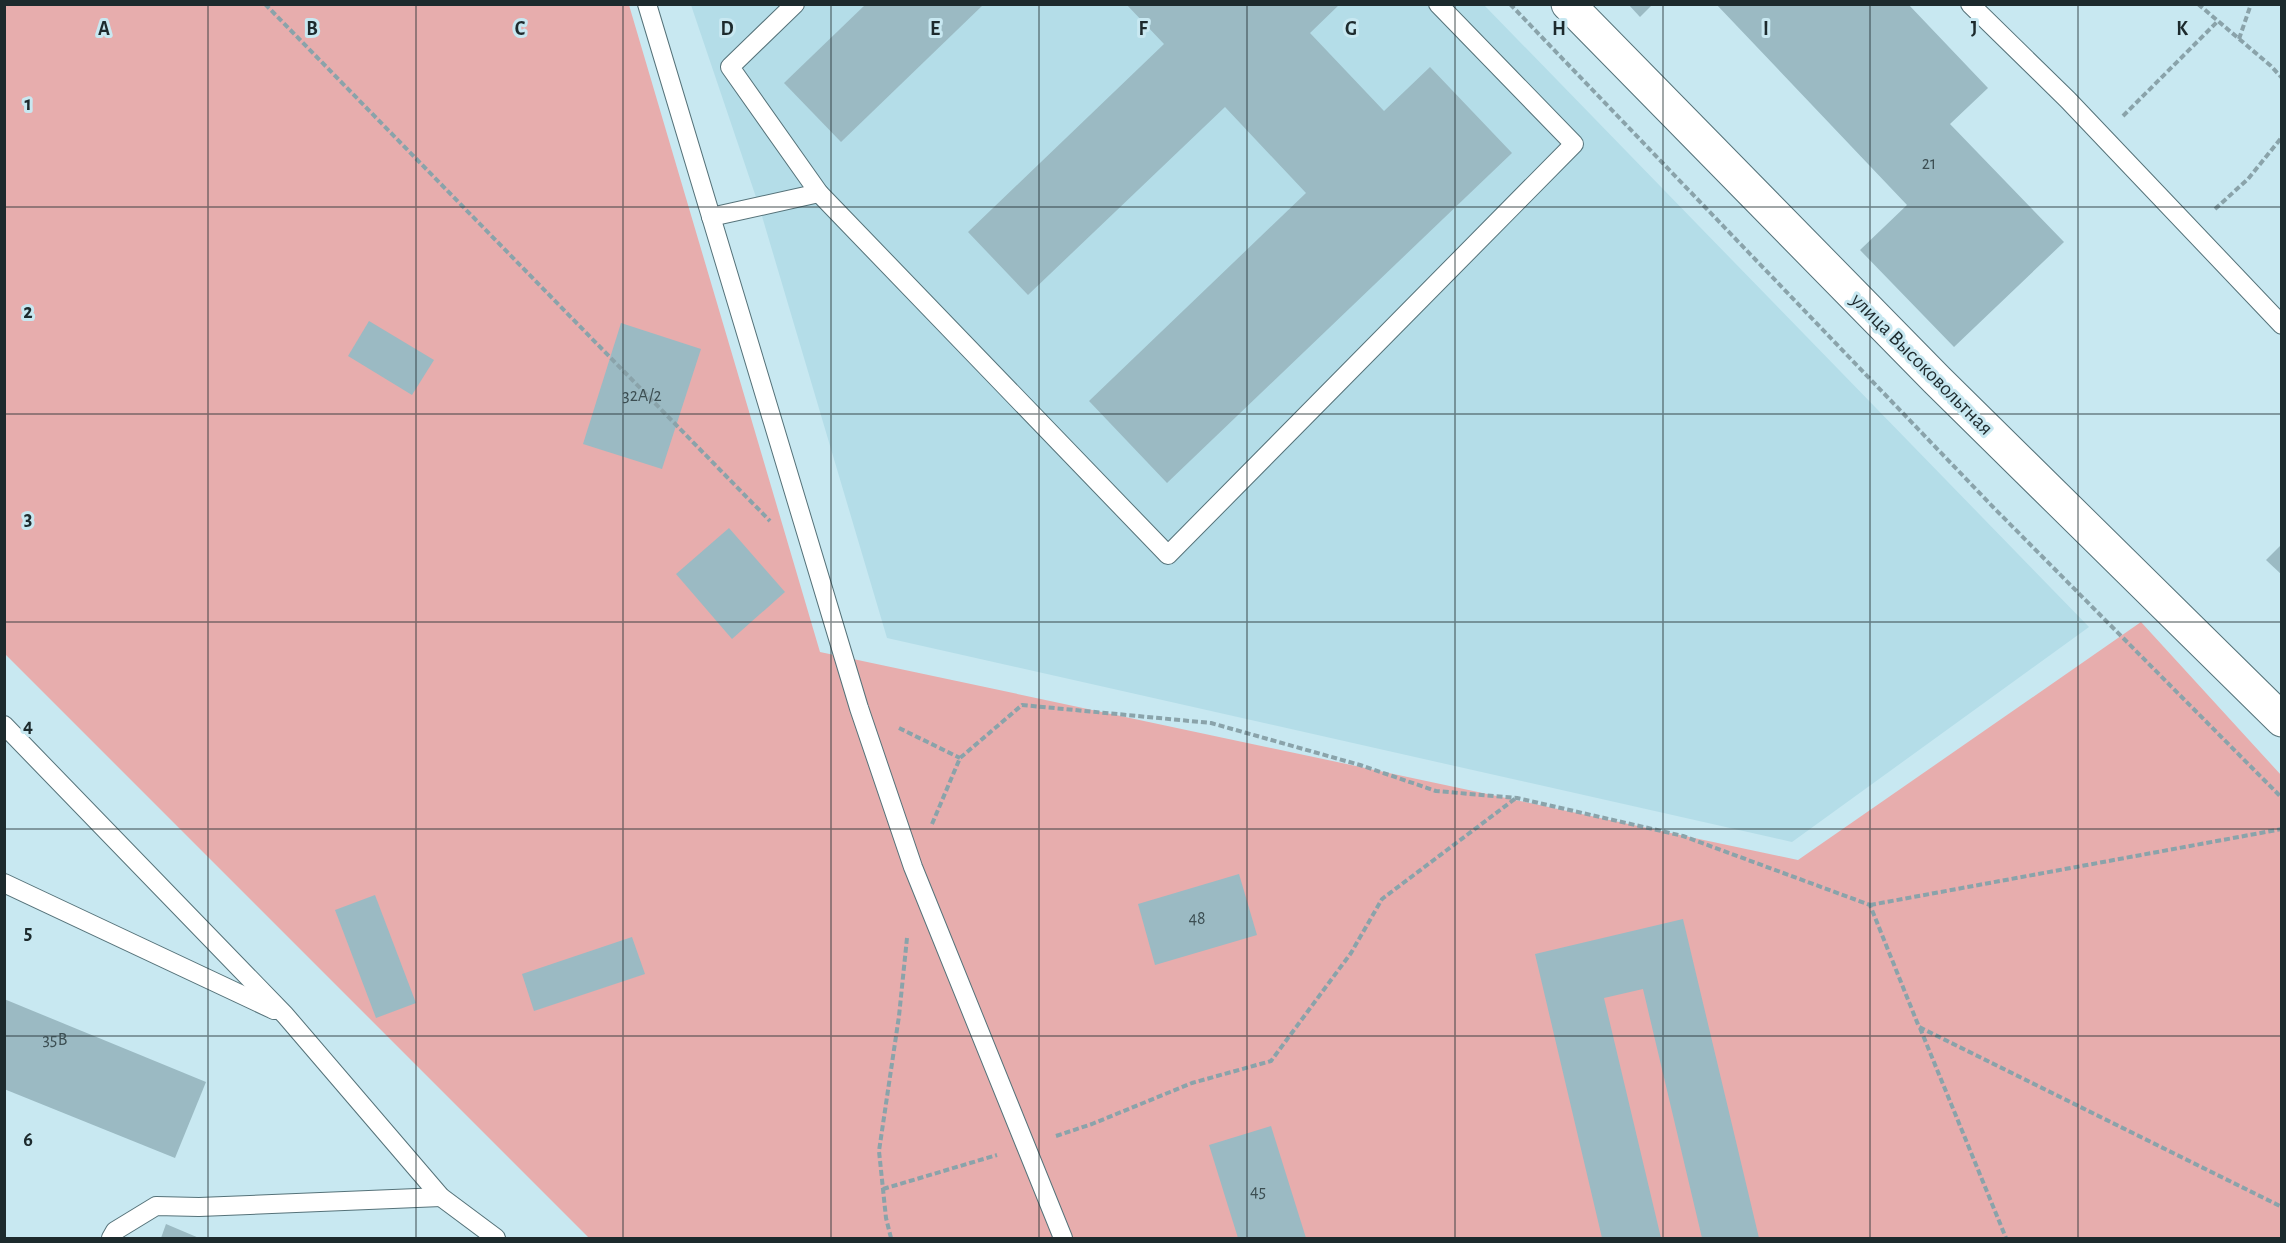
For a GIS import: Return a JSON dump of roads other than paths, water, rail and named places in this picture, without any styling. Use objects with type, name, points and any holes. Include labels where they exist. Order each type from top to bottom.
[{"type":"street","name":"улица Высоковольтная","points":[[1568,4],[1937,380],[2282,720]]},
{"type":"lane","points":[[647,4],[859,708],[914,867],[1063,1239]]},
{"type":"lane","points":[[795,4],[730,67],[819,194],[1168,555],[1574,144],[1438,4]]},
{"type":"lane","points":[[1970,4],[2103,136],[2282,325]]},
{"type":"lane","points":[[711,217],[819,194]]},
{"type":"lane","points":[[4,725],[285,1016],[441,1197],[496,1239]]},
{"type":"lane","points":[[4,883],[285,1016]]},
{"type":"lane","points":[[111,1239],[115,1231],[156,1206],[199,1207],[441,1197]]}]
